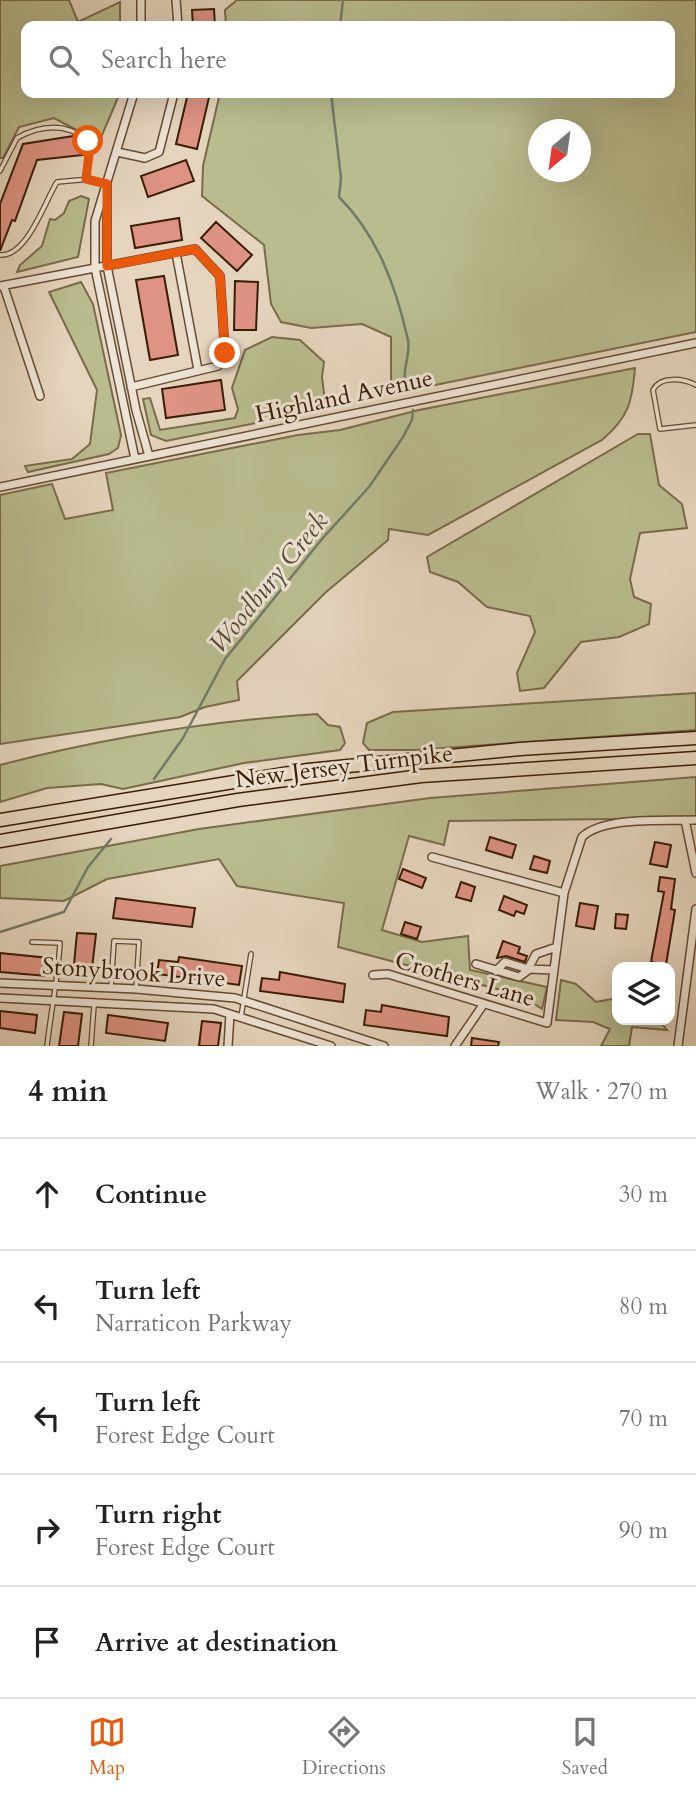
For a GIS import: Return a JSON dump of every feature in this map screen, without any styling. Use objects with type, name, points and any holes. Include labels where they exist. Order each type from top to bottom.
[{"type":"highway","name":"New Jersey Turnpike","points":[[0,820],[308,770],[520,749],[696,738]]},
{"type":"highway","name":"New Jersey Turnpike","points":[[0,841],[238,800],[421,776],[696,758]]},
{"type":"street","points":[[141,0],[141,21]]},
{"type":"street","points":[[176,0],[178,21]]},
{"type":"street","points":[[133,98],[95,221],[96,268],[135,459]]},
{"type":"street","points":[[117,152],[145,158],[159,152],[173,98]]},
{"type":"street","points":[[107,184],[107,266],[131,387],[149,456]]},
{"type":"street","points":[[40,396],[2,286],[195,249],[220,276],[225,353],[218,366],[131,387]]},
{"type":"street","points":[[176,253],[198,370]]},
{"type":"street","name":"Highland Avenue","points":[[0,487],[696,343]]},
{"type":"street","points":[[685,820],[696,873]]},
{"type":"street","points":[[475,964],[496,971],[505,962],[528,969],[554,970],[564,893],[582,837],[589,830],[608,824],[696,820]]},
{"type":"street","points":[[432,857],[564,893]]},
{"type":"street","points":[[678,1046],[696,909]]},
{"type":"street","points":[[528,969],[536,954],[557,947]]},
{"type":"street","name":"Crothers Lane","points":[[373,975],[388,974],[547,1023],[554,970]]},
{"type":"street","name":"Stonybrook Drive","points":[[0,983],[207,994],[246,1002],[384,1046]]},
{"type":"street","name":"Stonybrook Drive","points":[[0,998],[214,1009],[331,1046]]},
{"type":"street","points":[[455,1046],[483,1005]]},
{"type":"street","points":[[228,1046],[230,1014]]},
{"type":"lane","points":[[0,171],[17,138],[47,127],[64,128],[88,141],[86,179]]},
{"type":"lane","points":[[0,255],[17,250],[32,231],[57,182],[86,179],[107,184]]},
{"type":"lane","points":[[696,385],[685,380],[663,381],[653,390],[660,429],[696,425]]},
{"type":"lane","points":[[111,988],[114,941],[139,942],[136,989]]},
{"type":"lane","points":[[32,942],[60,943],[58,986],[52,1002],[47,1046]]},
{"type":"lane","points":[[242,1017],[251,954]]},
{"type":"lane","points":[[145,1006],[146,990]]},
{"type":"lane","points":[[91,1046],[94,1003]]},
{"type":"green space","points":[[0,0],[69,0],[78,21],[21,21],[21,98],[118,98],[99,142],[54,118],[19,127],[3,158],[0,158]]},
{"type":"green space","points":[[237,0],[696,0],[696,332],[391,394],[391,337],[362,324],[311,328],[281,322],[271,304],[264,245],[202,196],[203,166],[219,98],[675,98],[675,21],[226,21],[225,10]]},
{"type":"green space","points":[[120,2],[120,21],[80,21]]},
{"type":"green space","points":[[81,196],[89,199],[78,257],[17,272],[20,265],[42,246],[50,219],[55,220],[64,213],[69,201]]},
{"type":"green space","points":[[81,282],[93,304],[121,435],[118,448],[109,454],[28,472],[25,466],[72,459],[90,444],[97,390],[49,292]]},
{"type":"green space","points":[[272,337],[300,340],[324,362],[322,377],[326,409],[166,441],[151,435],[143,399],[150,398],[160,430],[235,418],[238,409],[232,388],[245,350]]},
{"type":"green space","points":[[635,368],[628,408],[618,424],[602,440],[428,535],[389,529],[388,540],[325,593],[237,681],[239,700],[205,707],[180,717],[0,744],[0,495],[52,484],[65,519],[113,510],[106,473],[298,435],[340,430],[419,410]]},
{"type":"green space","points":[[638,434],[650,434],[659,485],[682,504],[687,528],[640,533],[630,579],[634,597],[651,604],[649,624],[619,637],[581,642],[544,688],[520,691],[517,673],[535,632],[530,616],[487,607],[458,582],[430,572],[427,557]]},
{"type":"green space","points":[[696,693],[696,730],[414,750],[369,750],[363,743],[367,723],[393,712]]},
{"type":"green space","points":[[317,714],[328,725],[340,727],[345,743],[340,750],[244,763],[123,789],[101,784],[47,788],[0,802],[0,765],[157,732]]},
{"type":"green space","points":[[696,777],[696,818],[449,821],[444,845],[409,836],[382,930],[422,942],[468,936],[470,970],[547,987],[542,1009],[520,995],[338,947],[344,903],[237,886],[219,859],[107,879],[64,901],[0,898],[0,866],[199,829],[430,798]]},
{"type":"green space","points":[[561,980],[576,984],[596,1002],[612,999],[612,1025],[663,1025],[667,1030],[632,1027],[629,1046],[601,1046],[610,1029],[593,1022],[556,1020]]},
{"type":"building","points":[[214,9],[215,21],[193,21],[192,10]]},
{"type":"building","points":[[187,98],[209,98],[197,149],[176,144]]},
{"type":"building","points":[[73,136],[80,141],[83,155],[37,160],[15,221],[12,220],[0,251],[0,204],[23,144]]},
{"type":"building","points":[[186,160],[194,181],[148,197],[141,176]]},
{"type":"building","points":[[179,218],[182,240],[135,248],[131,226]]},
{"type":"building","points":[[216,222],[252,255],[237,271],[201,238]]},
{"type":"building","points":[[164,276],[178,355],[150,360],[136,280]]},
{"type":"building","points":[[235,281],[258,282],[256,330],[234,330]]},
{"type":"building","points":[[221,380],[225,410],[166,418],[162,389]]},
{"type":"building","points":[[490,837],[516,845],[512,858],[486,850]]},
{"type":"building","points":[[655,842],[671,845],[667,867],[650,864]]},
{"type":"building","points":[[534,856],[550,861],[547,873],[530,869]]},
{"type":"building","points":[[403,869],[426,878],[422,888],[399,879]]},
{"type":"building","points":[[660,877],[675,879],[671,909],[675,910],[666,962],[651,962],[664,892],[658,891]]},
{"type":"building","points":[[461,882],[475,887],[471,901],[456,897]]},
{"type":"building","points":[[504,896],[527,905],[524,914],[516,911],[514,916],[499,910]]},
{"type":"building","points":[[116,898],[195,908],[192,927],[113,918]]},
{"type":"building","points":[[580,903],[598,906],[594,929],[576,926]]},
{"type":"building","points":[[616,914],[628,915],[626,929],[615,928]]},
{"type":"building","points":[[405,922],[421,927],[417,939],[401,934]]},
{"type":"building","points":[[77,933],[96,934],[91,977],[73,975]]},
{"type":"building","points":[[503,941],[520,947],[518,953],[527,956],[525,962],[506,956],[497,958]]},
{"type":"building","points":[[0,953],[49,958],[47,976],[0,972]]},
{"type":"building","points":[[179,957],[242,966],[239,985],[157,974],[159,960],[178,962]]},
{"type":"building","points":[[280,972],[345,984],[343,1002],[260,991],[262,978],[279,980]]},
{"type":"building","points":[[382,1005],[449,1017],[447,1036],[364,1025],[366,1010],[381,1012]]},
{"type":"building","points":[[0,1011],[37,1015],[35,1033],[0,1028]]},
{"type":"building","points":[[64,1012],[82,1014],[78,1046],[59,1046]]},
{"type":"building","points":[[108,1015],[168,1023],[165,1041],[106,1033]]},
{"type":"building","points":[[202,1021],[221,1023],[218,1046],[199,1046]]},
{"type":"building","points":[[472,1038],[499,1042],[498,1046],[471,1046]]},
{"type":"waterway","name":"Woodbury Creek","points":[[341,21],[343,0]]},
{"type":"waterway","name":"Woodbury Creek","points":[[332,98],[341,178],[339,197],[353,212],[375,245],[398,301],[408,340],[405,376],[407,387]]},
{"type":"waterway","name":"Woodbury Creek","points":[[154,779],[183,738],[225,659],[322,539],[369,487],[403,437],[412,420],[413,410]]},
{"type":"waterway","name":"Woodbury Creek","points":[[0,932],[64,912],[88,867],[111,839]]},
{"type":"route","points":[[88,141],[86,179],[107,184],[107,266],[195,249],[220,276],[225,353]]}]
